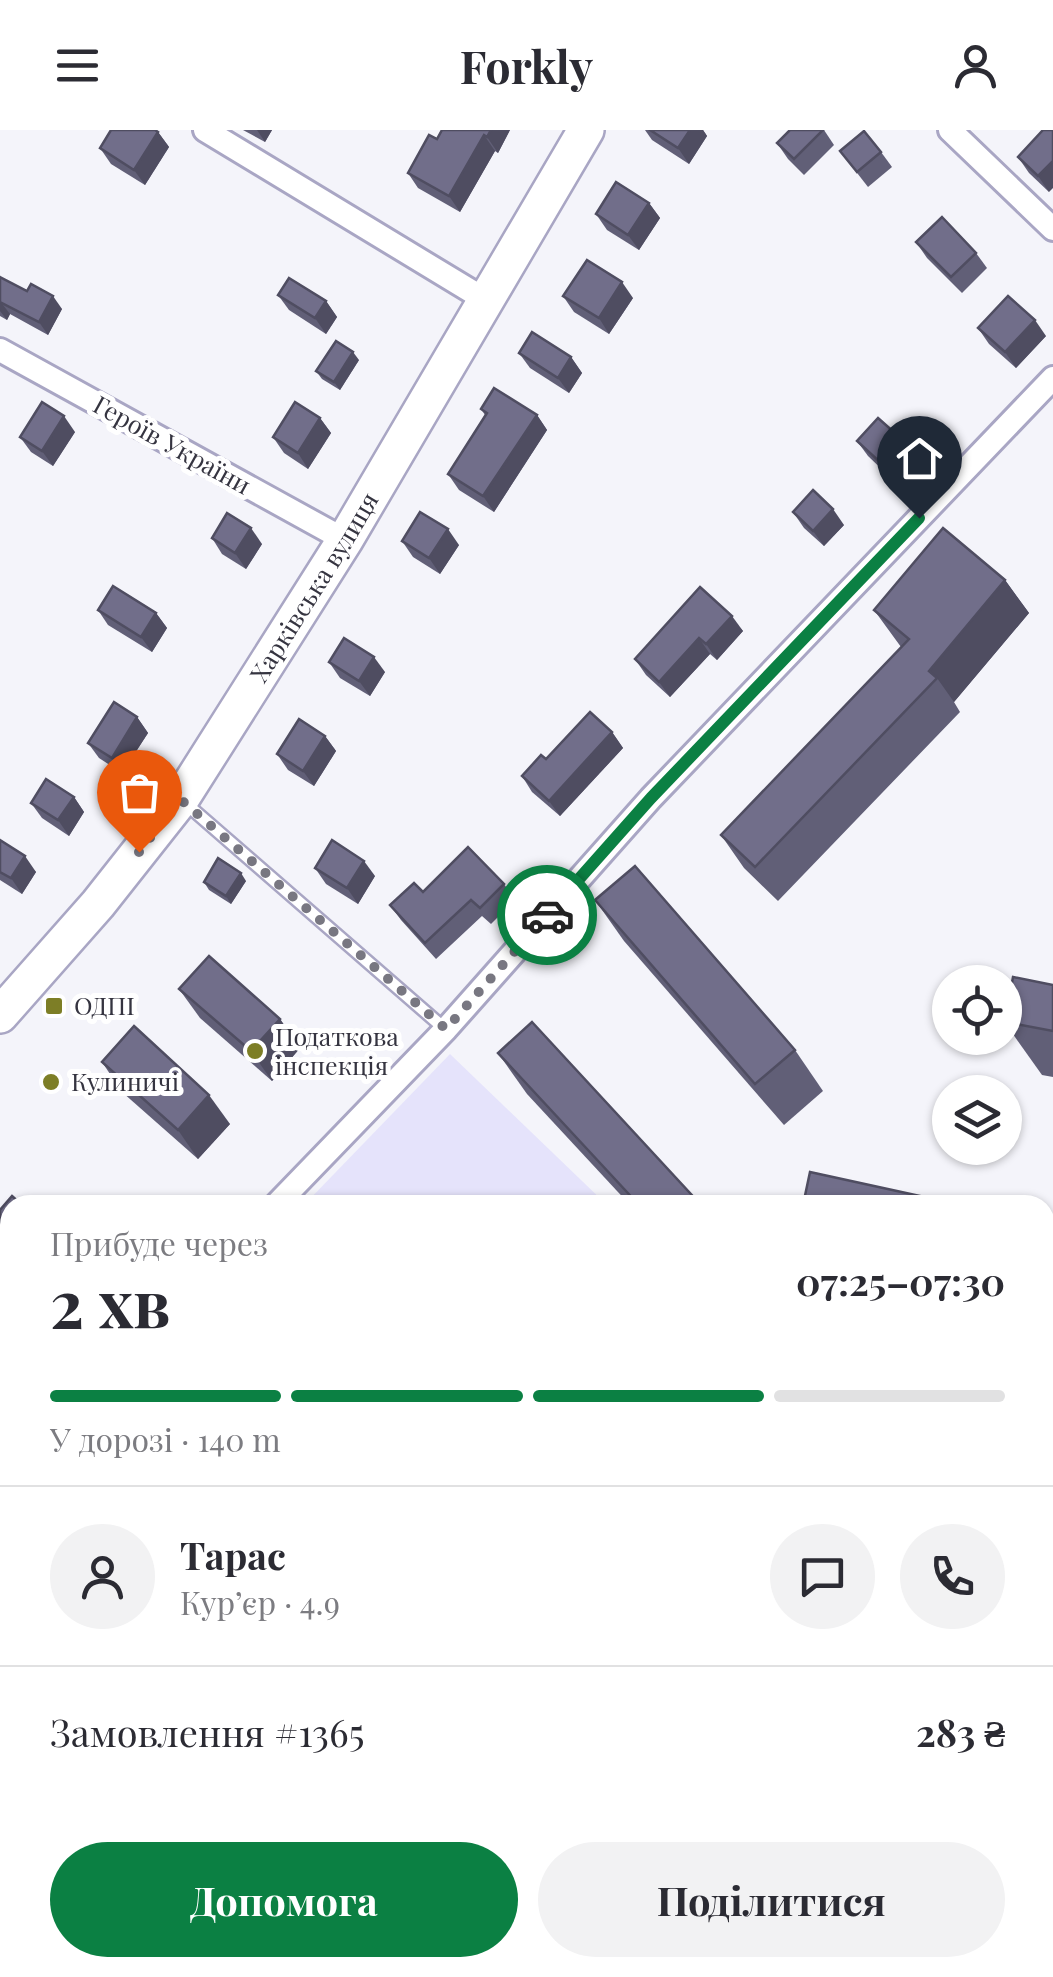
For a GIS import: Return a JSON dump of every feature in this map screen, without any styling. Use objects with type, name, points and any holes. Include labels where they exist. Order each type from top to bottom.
[{"type":"main road","name":"Харківська вулиця","points":[[5,1004],[98,904],[180,799],[345,540],[586,130]]},
{"type":"street","points":[[205,130],[484,299]]},
{"type":"street","points":[[950,130],[1053,229]]},
{"type":"street","name":"Героїв України","points":[[0,350],[345,540]]},
{"type":"street","points":[[286,1195],[446,1029],[651,798],[1053,378]]},
{"type":"lane","points":[[180,799],[446,1029]]},
{"type":"shaded area","points":[[450,1054],[597,1195],[314,1195]]},
{"type":"building","points":[[111,130],[158,132],[134,170],[100,148]]},
{"type":"building","points":[[442,130],[491,130],[487,137],[484,135],[449,196],[408,173],[429,135],[437,139]]},
{"type":"building","points":[[650,130],[690,130],[678,148]]},
{"type":"building","points":[[790,130],[823,130],[794,159],[777,143]]},
{"type":"building","points":[[1043,130],[1053,130],[1053,161],[1038,176],[1018,157]]},
{"type":"building","points":[[864,131],[881,152],[857,172],[840,151]]},
{"type":"building","points":[[616,182],[649,203],[628,235],[596,214]]},
{"type":"building","points":[[942,217],[976,253],[951,277],[916,242]]},
{"type":"building","points":[[587,260],[622,282],[599,318],[563,296]]},
{"type":"building","points":[[0,277],[27,291],[31,284],[53,296],[39,322],[0,302]]},
{"type":"building","points":[[289,278],[326,301],[315,318],[278,295]]},
{"type":"building","points":[[1008,296],[1035,320],[1005,352],[978,328]]},
{"type":"building","points":[[532,332],[571,357],[558,378],[519,353]]},
{"type":"building","points":[[336,341],[353,352],[334,382],[316,371]]},
{"type":"building","points":[[494,388],[537,415],[483,496],[448,474],[487,413],[481,409]]},
{"type":"building","points":[[42,402],[64,416],[42,451],[20,437]]},
{"type":"building","points":[[295,402],[320,418],[298,453],[273,437]]},
{"type":"building","points":[[878,418],[904,441],[882,464],[857,441]]},
{"type":"building","points":[[813,490],[833,509],[813,531],[793,512]]},
{"type":"building","points":[[420,512],[448,529],[429,558],[402,541]]},
{"type":"building","points":[[227,513],[251,528],[235,553],[212,538]]},
{"type":"building","points":[[943,528],[1005,580],[929,671],[937,678],[755,867],[721,835],[909,639],[874,610]]},
{"type":"building","points":[[113,586],[156,613],[141,637],[98,610]]},
{"type":"building","points":[[700,587],[732,616],[706,644],[699,638],[659,682],[635,659]]},
{"type":"building","points":[[344,638],[374,657],[359,681],[329,662]]},
{"type":"building","points":[[114,702],[137,717],[112,758],[88,743]]},
{"type":"building","points":[[590,712],[612,732],[549,801],[522,776],[541,755],[546,759]]},
{"type":"building","points":[[299,719],[325,736],[303,771],[277,754]]},
{"type":"building","points":[[46,779],[74,797],[58,820],[31,803]]},
{"type":"building","points":[[0,840],[25,856],[11,878],[0,872]]},
{"type":"building","points":[[332,840],[364,861],[347,888],[315,868]]},
{"type":"building","points":[[468,847],[504,884],[480,908],[471,900],[425,943],[390,905],[414,883],[423,892]]},
{"type":"building","points":[[218,858],[241,873],[226,896],[204,882]]},
{"type":"building","points":[[635,866],[795,1050],[755,1084],[595,900]]},
{"type":"building","points":[[209,956],[280,1019],[251,1051],[179,989]]},
{"type":"building","points":[[1022,979],[1053,985],[1053,1031],[1022,1025]]},
{"type":"building","points":[[532,1022],[692,1195],[630,1195],[498,1053]]},
{"type":"building","points":[[134,1026],[209,1095],[178,1130],[102,1062]]},
{"type":"building","points":[[810,1172],[915,1195],[805,1195]]},
{"type":"way so far","points":[[139,852],[180,799],[446,1029],[547,915]]},
{"type":"place","name":"ОДПІ","points":[[54,1006]]},
{"type":"place","name":"Податкова інспекція","points":[[255,1051]]},
{"type":"place","name":"Кулиничі","points":[[51,1082]]},
{"type":"route","points":[[547,915],[651,798],[919,518]]}]
